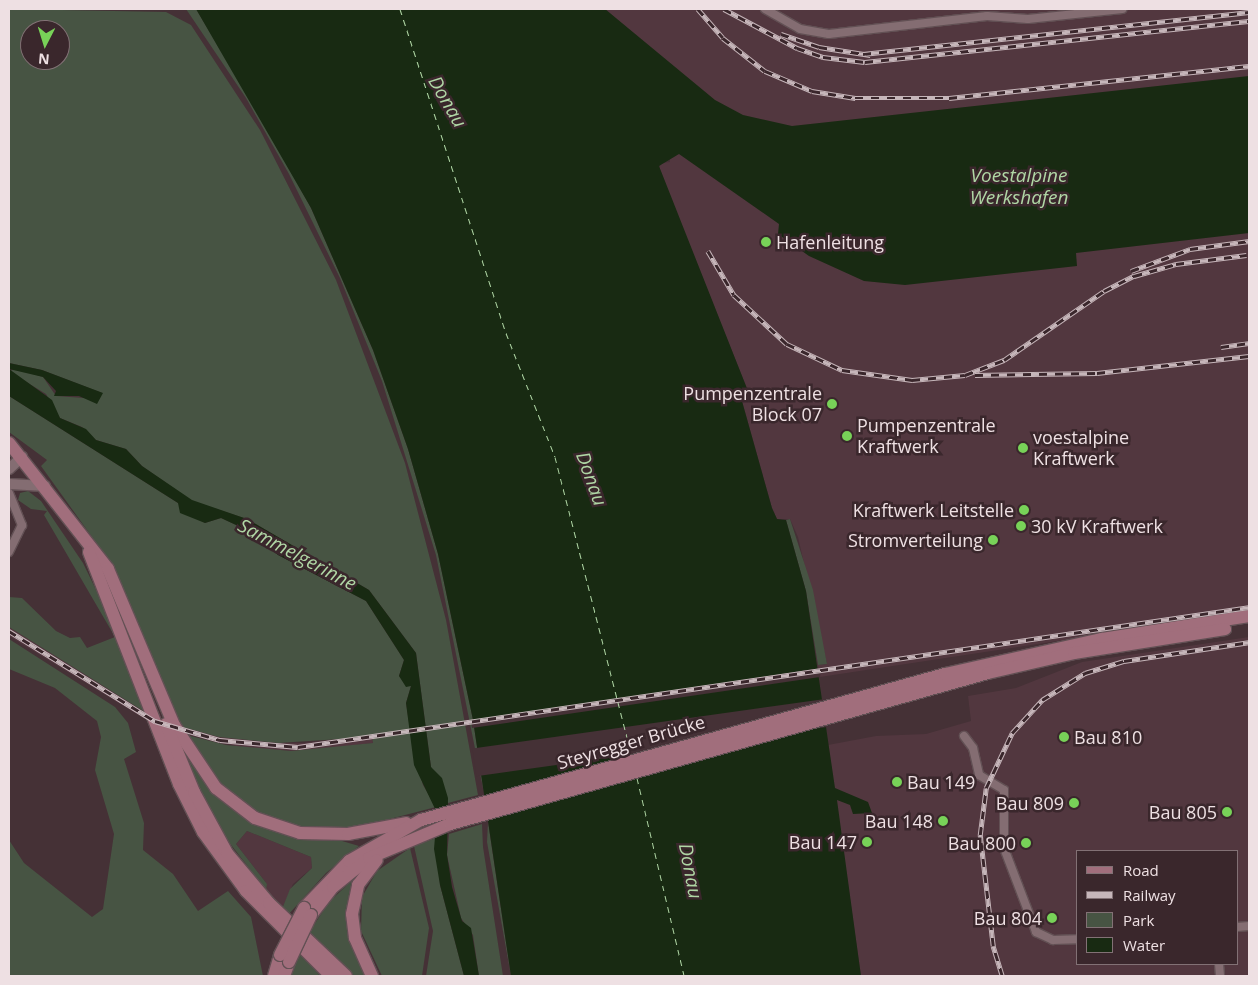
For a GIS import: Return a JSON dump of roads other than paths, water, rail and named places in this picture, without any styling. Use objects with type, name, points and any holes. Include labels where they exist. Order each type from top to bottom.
[{"type":"main road","points":[[9,442],[46,486],[112,577],[154,683],[190,785],[227,853],[269,903],[346,976]]},
{"type":"main road","points":[[87,545],[179,784],[203,832],[246,891],[331,976]]},
{"type":"main road","points":[[890,694],[1063,646],[1249,616]]},
{"type":"main road","points":[[890,694],[1047,659],[1249,625]]},
{"type":"main road","points":[[154,683],[197,764],[216,788],[245,812],[278,827],[312,834],[386,838]]},
{"type":"main road","name":"Steyregger Brücke","points":[[386,838],[421,820],[890,694]]},
{"type":"main road","name":"Steyregger Brücke","points":[[386,838],[470,818],[890,694]]},
{"type":"main road","points":[[274,976],[308,912],[339,869],[386,838]]},
{"type":"main road","points":[[372,976],[355,938],[352,906],[362,878],[386,838]]},
{"type":"main road","points":[[284,959],[284,976]]},
{"type":"street","points":[[765,9],[800,30],[829,34],[987,16],[1028,19],[1122,9]]},
{"type":"street","points":[[9,469],[27,462]]},
{"type":"street","points":[[9,483],[27,462]]},
{"type":"street","points":[[9,483],[46,486]]},
{"type":"street","points":[[9,495],[22,524],[9,552]]},
{"type":"street","points":[[964,736],[973,748],[979,775],[1004,790],[1004,848],[1036,932],[1053,940],[1076,938]]},
{"type":"water","points":[[196,9],[605,9],[715,100],[743,115],[792,126],[1249,76],[1249,233],[1076,253],[1077,266],[905,285],[864,281],[809,256],[778,234],[779,224],[679,154],[659,166],[748,391],[740,394],[772,508],[777,519],[786,520],[806,591],[835,788],[868,802],[872,813],[853,814],[850,805],[837,800],[861,976],[511,976],[473,720],[438,554],[408,449],[373,350],[311,208]]},
{"type":"water","points":[[9,363],[42,370],[103,393],[97,404],[79,396],[54,396],[56,391],[43,377],[9,369]]},
{"type":"water","name":"Sammelgerinne","points":[[9,369],[52,400],[60,418],[86,429],[96,440],[126,449],[142,466],[192,500],[247,519],[369,590],[416,653],[431,767],[442,778],[448,798],[447,855],[452,887],[462,921],[471,928],[479,976],[464,976],[440,885],[434,849],[437,813],[414,765],[406,703],[411,686],[406,687],[399,676],[404,660],[366,601],[278,555],[249,531],[221,518],[205,523],[180,513],[178,503],[9,396]]},
{"type":"railway","points":[[698,9],[723,38],[765,71],[812,91],[855,98],[949,98],[1249,66]]},
{"type":"railway","points":[[724,9],[797,48],[823,57],[865,62],[1249,21]]},
{"type":"railway","points":[[863,54],[1249,12]]},
{"type":"railway","points":[[781,34],[819,47],[870,55]]},
{"type":"railway","points":[[1131,271],[1190,249],[1249,241]]},
{"type":"railway","points":[[708,251],[734,295],[787,344],[842,370],[912,380],[965,375],[1004,360],[1104,291],[1134,276],[1176,264],[1246,255]]},
{"type":"railway","points":[[1221,347],[1249,343]]},
{"type":"railway","points":[[975,375],[1097,373],[1249,356]]},
{"type":"railway","points":[[9,631],[155,721],[220,740],[298,747],[1249,607]]},
{"type":"railway","points":[[1002,976],[993,946],[980,835],[986,788],[1012,733],[1042,700],[1085,673],[1124,661],[1249,642]]},
{"type":"place","name":"Hafenleitung","points":[[766,242]]},
{"type":"place","name":"Pumpenzentrale Block 07","points":[[832,404]]},
{"type":"place","name":"Pumpenzentrale Kraftwerk","points":[[847,436]]},
{"type":"place","name":"voestalpine Kraftwerk","points":[[1023,448]]},
{"type":"place","name":"Kraftwerk Leitstelle","points":[[1024,510]]},
{"type":"place","name":"30 kV Kraftwerk","points":[[1021,526]]},
{"type":"place","name":"Stromverteilung","points":[[993,540]]},
{"type":"place","name":"Bau 810","points":[[1064,737]]},
{"type":"place","name":"Bau 149","points":[[897,782]]},
{"type":"place","name":"Bau 809","points":[[1074,803]]},
{"type":"place","name":"Bau 805","points":[[1227,812]]},
{"type":"place","name":"Bau 148","points":[[943,821]]},
{"type":"place","name":"Bau 147","points":[[867,842]]},
{"type":"place","name":"Bau 800","points":[[1026,843]]},
{"type":"place","name":"Bau 804","points":[[1052,918]]},
{"type":"water label","name":"Donau","points":[[447,102]]},
{"type":"water label","name":"Voestalpine Werkshafen","points":[[1019,187]]},
{"type":"water label","name":"Donau","points":[[591,479]]},
{"type":"water label","name":"Donau","points":[[690,871]]}]
